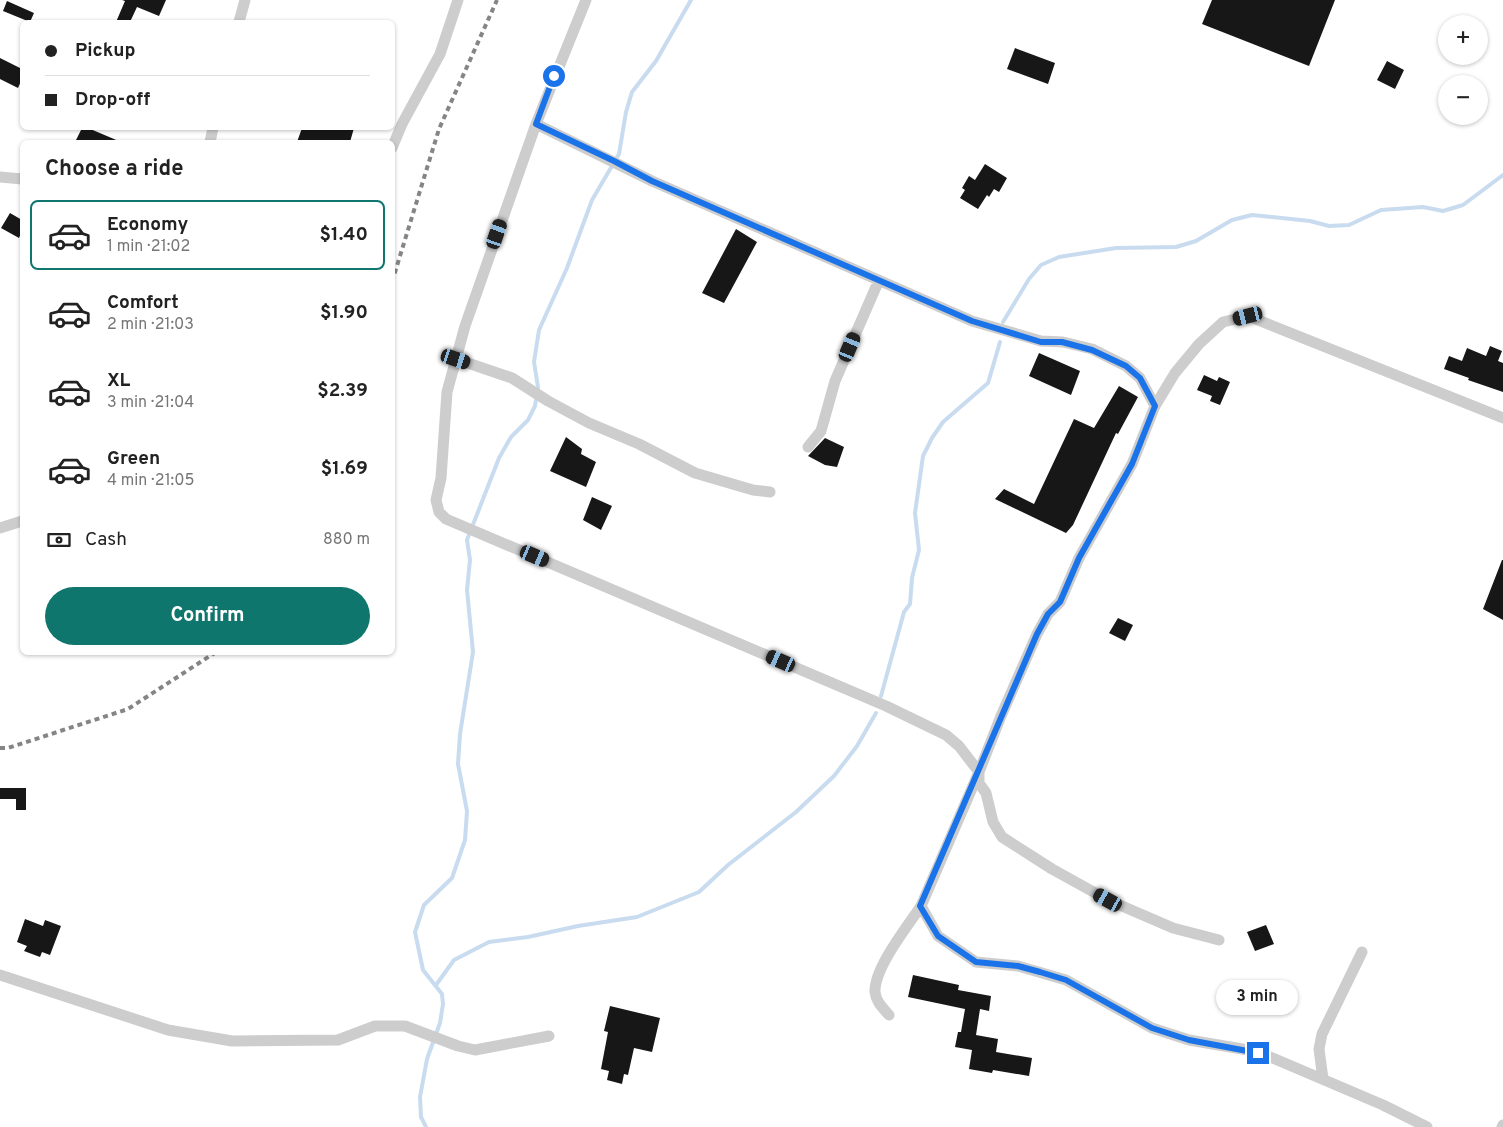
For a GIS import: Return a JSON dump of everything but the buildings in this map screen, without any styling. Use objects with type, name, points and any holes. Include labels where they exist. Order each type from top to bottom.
[{"type":"street","points":[[240,20],[245,0]]},
{"type":"street","points":[[395,141],[402,124],[440,54],[458,0]]},
{"type":"street","points":[[586,0],[536,124],[465,326],[447,392],[441,478],[436,500],[439,512],[446,519],[886,706],[946,735],[959,746],[979,772],[979,783],[986,793],[993,822],[1002,837],[1108,900],[1173,928],[1219,940]]},
{"type":"street","points":[[536,124],[652,181],[994,329],[1041,342],[1062,342],[1092,350],[1126,366],[1140,378],[1155,406]]},
{"type":"street","points":[[0,177],[20,179]]},
{"type":"street","points":[[808,447],[821,431],[835,381],[878,280]]},
{"type":"street","points":[[889,1015],[879,1004],[875,992],[876,983],[884,963],[920,906],[1037,634],[1048,614],[1060,602],[1079,558],[1132,464],[1155,406],[1175,373],[1199,344],[1223,322],[1248,316],[1360,359],[1503,418]]},
{"type":"street","points":[[456,359],[512,378],[548,401],[589,423],[640,444],[695,473],[753,490],[770,492]]},
{"type":"street","points":[[0,528],[20,522]]},
{"type":"street","points":[[920,906],[938,936],[976,962],[1018,966],[1066,980],[1152,1028],[1189,1040],[1255,1052],[1383,1105],[1427,1127]]},
{"type":"street","points":[[1323,1080],[1319,1049],[1322,1034],[1362,952]]},
{"type":"street","points":[[0,976],[168,1030],[232,1041],[338,1040],[375,1026],[405,1026],[458,1046],[475,1050],[548,1036]]},
{"type":"waterway","points":[[426,1127],[421,1117],[420,1097],[427,1059],[440,1023],[443,1004],[442,994],[423,970],[415,932],[424,905],[452,878],[465,840],[467,811],[458,764],[460,734],[473,652],[467,590],[470,560],[467,540],[499,458],[511,437],[528,420],[535,406],[538,387],[534,362],[539,330],[567,268],[592,200],[619,154],[626,112],[632,92],[656,61],[691,0]]},
{"type":"waterway","points":[[1003,322],[1029,279],[1041,265],[1059,257],[1116,248],[1176,247],[1196,241],[1232,220],[1252,215],[1310,221],[1329,226],[1349,225],[1381,210],[1423,207],[1443,211],[1463,205],[1503,175]]},
{"type":"waterway","points":[[881,696],[904,612],[910,604],[912,578],[919,550],[915,513],[923,456],[943,422],[988,383],[1000,342]]},
{"type":"waterway","points":[[436,985],[454,960],[489,942],[528,937],[578,926],[637,917],[699,892],[728,865],[796,812],[834,776],[857,746],[876,713]]},
{"type":"railway","points":[[395,272],[439,129],[497,0]]},
{"type":"railway","points":[[0,748],[8,748],[128,709],[211,655]]},
{"type":"route","points":[[554,76],[536,124],[652,181],[751,226],[835,260],[856,272],[949,309],[972,321],[1041,342],[1062,342],[1092,350],[1126,366],[1140,378],[1155,406],[1151,419],[1145,429],[1132,464],[1121,480],[1079,558],[1060,602],[1048,614],[1037,634],[920,906],[938,936],[976,962],[1018,966],[1066,980],[1152,1028],[1189,1040],[1258,1053]]}]
